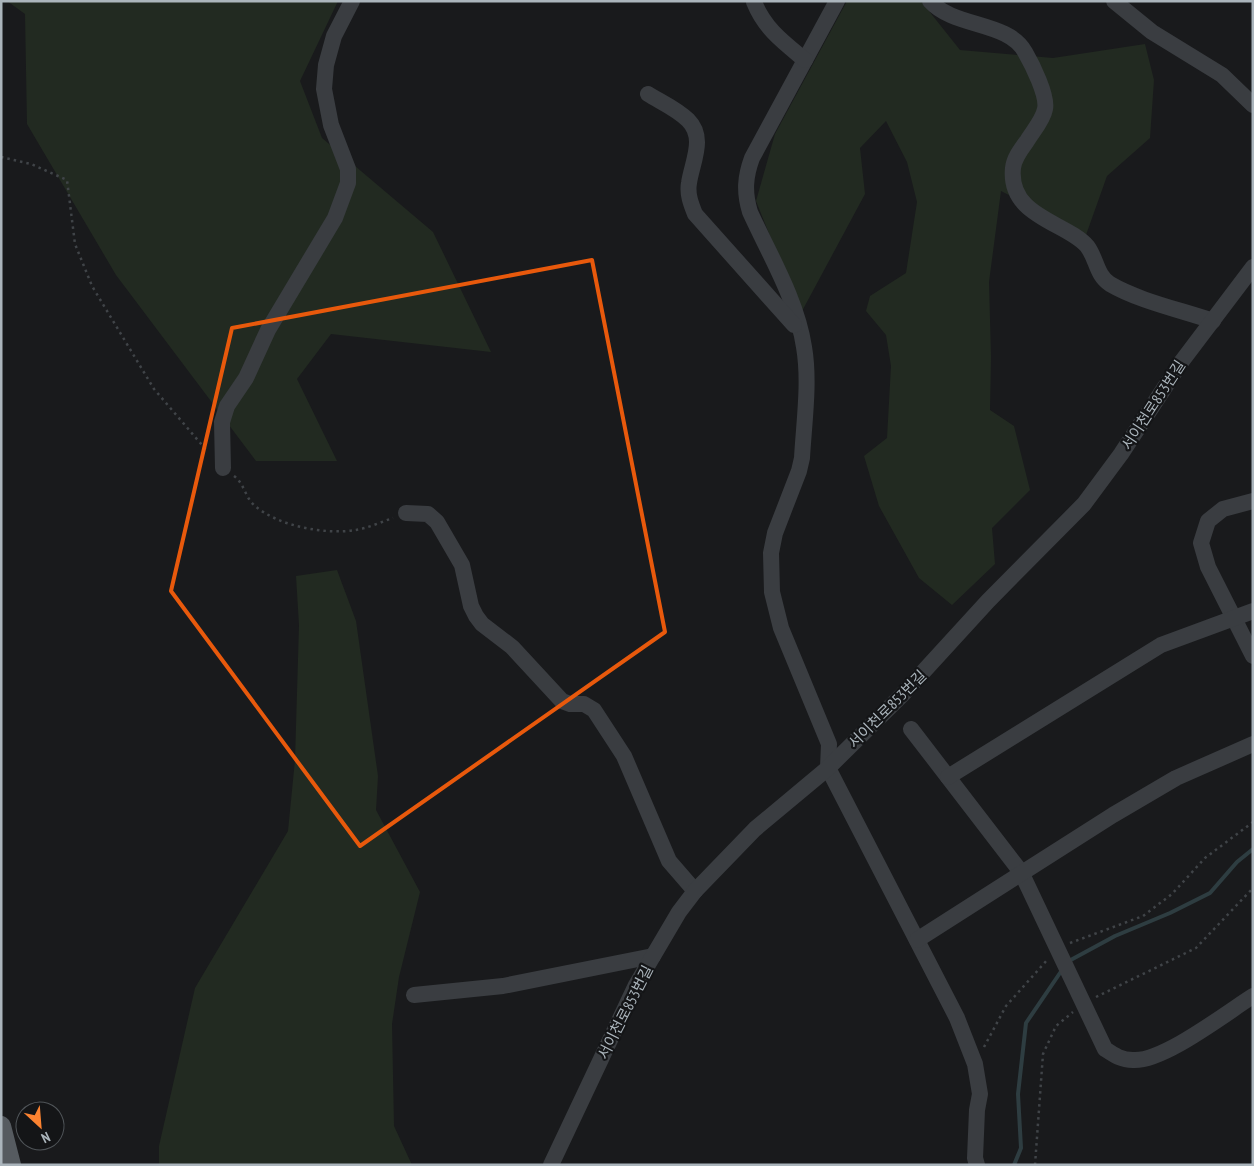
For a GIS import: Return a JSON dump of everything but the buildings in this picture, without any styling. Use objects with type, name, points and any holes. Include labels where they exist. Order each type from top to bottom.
[{"type":"main road","points":[[1,1126],[12,1164]]},
{"type":"street","points":[[223,468],[222,422],[227,406],[246,378],[268,330],[335,218],[348,183],[348,169],[331,125],[324,89],[326,65],[334,36],[352,1]]},
{"type":"street","points":[[838,1],[752,158],[745,179],[750,212],[789,298],[801,333],[806,361],[802,458],[799,471],[775,534],[771,570],[775,611],[829,744],[828,768],[958,1018],[975,1064],[980,1094],[977,1110],[975,1158],[977,1165]]},
{"type":"street","points":[[930,1],[954,18],[1011,38],[1024,52],[1046,102],[1042,117],[1014,163],[1014,178],[1021,198],[1044,220],[1086,245],[1096,261],[1103,280],[1119,289],[1213,321]]},
{"type":"street","points":[[1114,1],[1152,32],[1222,75],[1253,105]]},
{"type":"street","points":[[754,2],[761,20],[770,31],[805,60]]},
{"type":"street","points":[[648,94],[686,118],[696,132],[697,147],[689,184],[689,195],[696,214],[801,333]]},
{"type":"street","name":"서이천로853번길","points":[[551,1165],[619,1019],[653,956],[695,891],[755,829],[828,768],[902,695],[988,601],[1084,504],[1121,454],[1182,361],[1253,268]]},
{"type":"street","points":[[1253,501],[1223,509],[1208,521],[1201,543],[1208,567],[1253,656]]},
{"type":"street","points":[[406,513],[428,514],[436,522],[462,565],[471,606],[482,624],[512,647],[562,701],[570,704],[584,704],[594,710],[624,756],[669,861],[695,891]]},
{"type":"street","points":[[948,777],[1161,645],[1253,611]]},
{"type":"street","points":[[911,729],[1021,872],[1105,1049],[1116,1057],[1134,1061],[1156,1055],[1172,1048],[1253,996]]},
{"type":"street","points":[[917,940],[1021,872],[1176,778],[1253,744]]},
{"type":"street","points":[[414,995],[503,986],[653,956]]},
{"type":"path","points":[[1,157],[31,164],[67,180],[75,244],[92,286],[154,389],[223,468],[238,479],[252,503],[262,512],[283,523],[336,532],[357,530],[406,513]]},
{"type":"path","points":[[975,1064],[1006,1006],[1058,951],[1143,916],[1172,894],[1205,858],[1253,822]]},
{"type":"path","points":[[1035,1165],[1043,1054],[1056,1026],[1083,1004],[1196,948],[1253,888]]},
{"type":"highlighted area","points":[[592,260],[665,632],[360,846],[171,591],[232,328]]},
{"type":"shaded area","points":[[7,1],[338,1],[300,81],[322,138],[433,232],[491,352],[331,334],[297,379],[337,461],[256,461],[116,275],[27,124],[25,14]]},
{"type":"shaded area","points":[[847,1],[921,1],[960,50],[1053,58],[1145,44],[1154,80],[1150,138],[1107,176],[1086,235],[1001,191],[989,282],[990,410],[1014,426],[1030,490],[992,528],[995,564],[952,605],[919,578],[879,506],[864,456],[887,438],[891,366],[886,335],[866,311],[870,296],[906,273],[917,202],[907,162],[886,121],[860,148],[865,194],[801,313],[756,201],[775,134]]},
{"type":"shaded area","points":[[337,570],[356,621],[378,776],[376,810],[420,892],[399,977],[392,1024],[394,1126],[412,1165],[159,1165],[159,1146],[195,988],[288,831],[295,760],[299,625],[296,576]]},
{"type":"waterway","points":[[1067,962],[1115,936],[1170,913],[1210,893],[1237,862],[1253,849]]},
{"type":"waterway","points":[[1014,1165],[1021,1148],[1018,1094],[1026,1023],[1062,970]]}]
